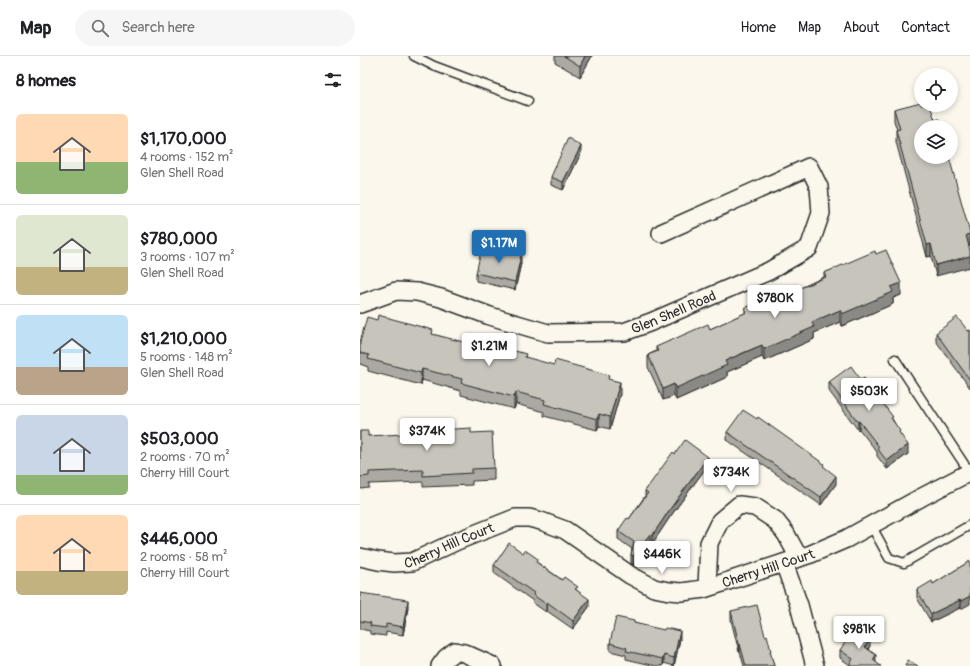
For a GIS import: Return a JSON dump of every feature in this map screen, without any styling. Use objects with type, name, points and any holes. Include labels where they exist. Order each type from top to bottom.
[{"type":"street","name":"Glen Shell Road","points":[[360,304],[396,291],[417,292],[441,298],[490,316],[548,333],[624,332],[651,322],[769,271],[809,248],[821,213],[819,187],[809,167],[661,233]]},
{"type":"street","name":"Cherry Hill Court","points":[[360,557],[378,562],[412,562],[457,541],[515,518],[529,518],[565,530],[630,575],[654,588],[682,592],[707,587],[792,560],[846,539],[922,497],[970,473]]},
{"type":"street","points":[[707,587],[709,543],[720,521],[739,505],[755,507],[775,520],[786,534],[792,560],[799,605],[815,666]]},
{"type":"street","points":[[440,666],[446,658],[455,651],[464,653],[494,666]]},
{"type":"lane","points":[[414,56],[434,66],[528,101]]},
{"type":"lane","points":[[895,359],[970,473]]},
{"type":"lane","points":[[871,525],[889,558],[904,563],[970,525]]},
{"type":"building","points":[[564,56],[585,56],[580,66]]},
{"type":"building","points":[[914,104],[914,112],[932,112],[935,120],[914,120],[914,164],[951,164],[970,233],[966,235],[970,256],[936,265],[931,244],[927,245],[896,130],[900,129],[894,109]]},
{"type":"building","points":[[568,138],[581,146],[563,182],[551,177]]},
{"type":"building","points":[[482,247],[521,255],[515,282],[476,273]]},
{"type":"building","points":[[886,250],[901,283],[891,287],[893,292],[842,314],[840,310],[812,322],[814,327],[764,349],[762,345],[743,353],[725,361],[727,365],[676,388],[674,384],[663,389],[648,355],[658,351],[656,347],[708,324],[710,329],[747,312],[745,308],[796,285],[798,289],[826,277],[824,273],[875,251],[876,254]]},
{"type":"building","points":[[378,315],[433,330],[432,334],[471,344],[472,339],[526,354],[525,357],[554,365],[555,360],[609,375],[608,379],[620,382],[610,417],[599,414],[597,419],[544,404],[545,400],[516,392],[514,397],[461,383],[462,379],[422,369],[421,373],[368,359],[369,355],[360,353],[360,342],[367,317],[377,320]]},
{"type":"building","points":[[957,317],[968,331],[970,330],[970,380],[936,333]]},
{"type":"building","points":[[851,366],[861,380],[864,378],[893,417],[891,418],[908,445],[887,461],[877,448],[879,447],[859,421],[858,422],[829,382]]},
{"type":"building","points":[[743,410],[757,419],[758,417],[824,464],[823,466],[836,476],[821,497],[727,432]]},
{"type":"building","points":[[471,428],[471,433],[492,432],[494,468],[472,469],[472,473],[423,476],[423,470],[369,472],[369,476],[360,477],[360,431],[368,431],[368,436]]},
{"type":"building","points":[[685,440],[708,457],[652,536],[650,534],[633,556],[631,555],[634,542],[618,531],[648,493],[645,491],[673,452],[675,454]]},
{"type":"building","points":[[509,543],[523,553],[525,550],[538,559],[536,562],[562,580],[564,577],[578,587],[575,589],[589,599],[573,621],[547,602],[546,604],[533,595],[534,593],[494,565]]},
{"type":"building","points":[[970,561],[970,596],[931,614],[917,590],[932,581],[933,584]]},
{"type":"building","points":[[360,593],[408,600],[403,627],[386,624],[386,628],[370,626],[371,623],[360,621]]},
{"type":"building","points":[[757,605],[765,636],[767,635],[774,666],[746,666],[739,644],[731,611]]},
{"type":"building","points":[[616,617],[664,630],[665,628],[680,631],[674,658],[664,655],[663,659],[626,651],[627,648],[610,643]]},
{"type":"building","points":[[855,628],[870,638],[865,647],[876,655],[873,660],[881,666],[849,666],[853,659],[840,650]]},
{"type":"building","points":[[908,660],[918,666],[905,666]]}]
